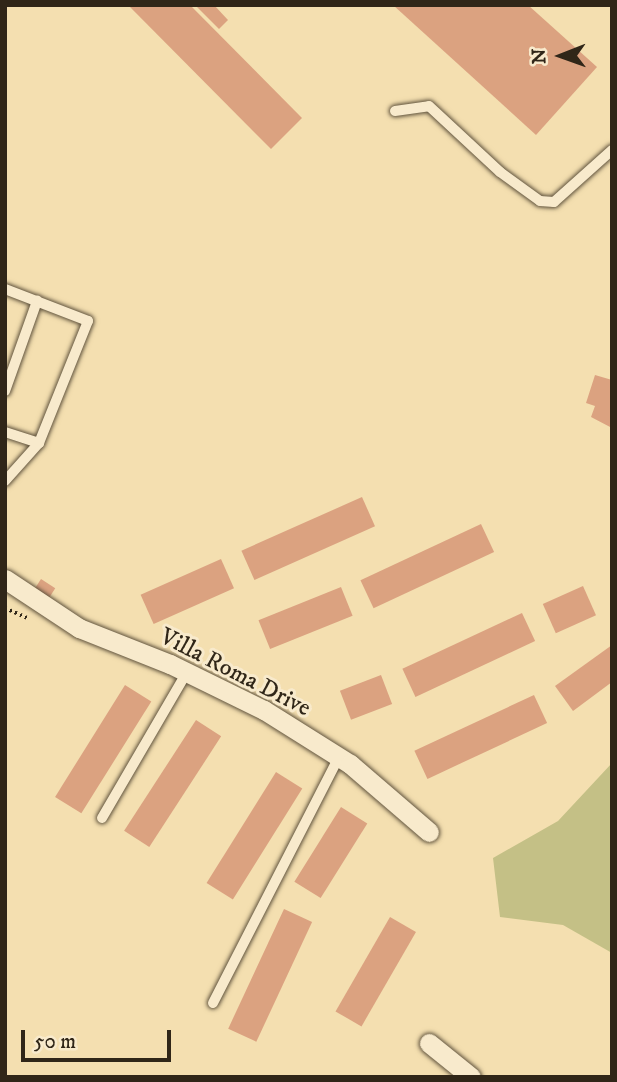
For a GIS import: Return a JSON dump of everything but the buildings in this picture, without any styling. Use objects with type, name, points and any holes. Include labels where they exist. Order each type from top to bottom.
[{"type":"street","name":"Villa Roma Drive","points":[[5,579],[79,628],[187,672],[264,710],[339,757],[395,799],[429,832]]},
{"type":"street","points":[[5,597],[27,596]]},
{"type":"street","points":[[429,1043],[471,1077]]},
{"type":"lane","points":[[396,111],[429,106],[500,172],[540,201],[554,202],[612,150]]},
{"type":"lane","points":[[5,289],[88,321],[39,443],[5,481]]},
{"type":"lane","points":[[5,391],[37,302]]},
{"type":"lane","points":[[5,432],[39,443]]},
{"type":"lane","points":[[102,818],[187,672]]},
{"type":"lane","points":[[213,1003],[281,863],[339,757]]},
{"type":"shaded area","points":[[612,763],[612,953],[563,925],[500,917],[493,858],[558,821]]}]
